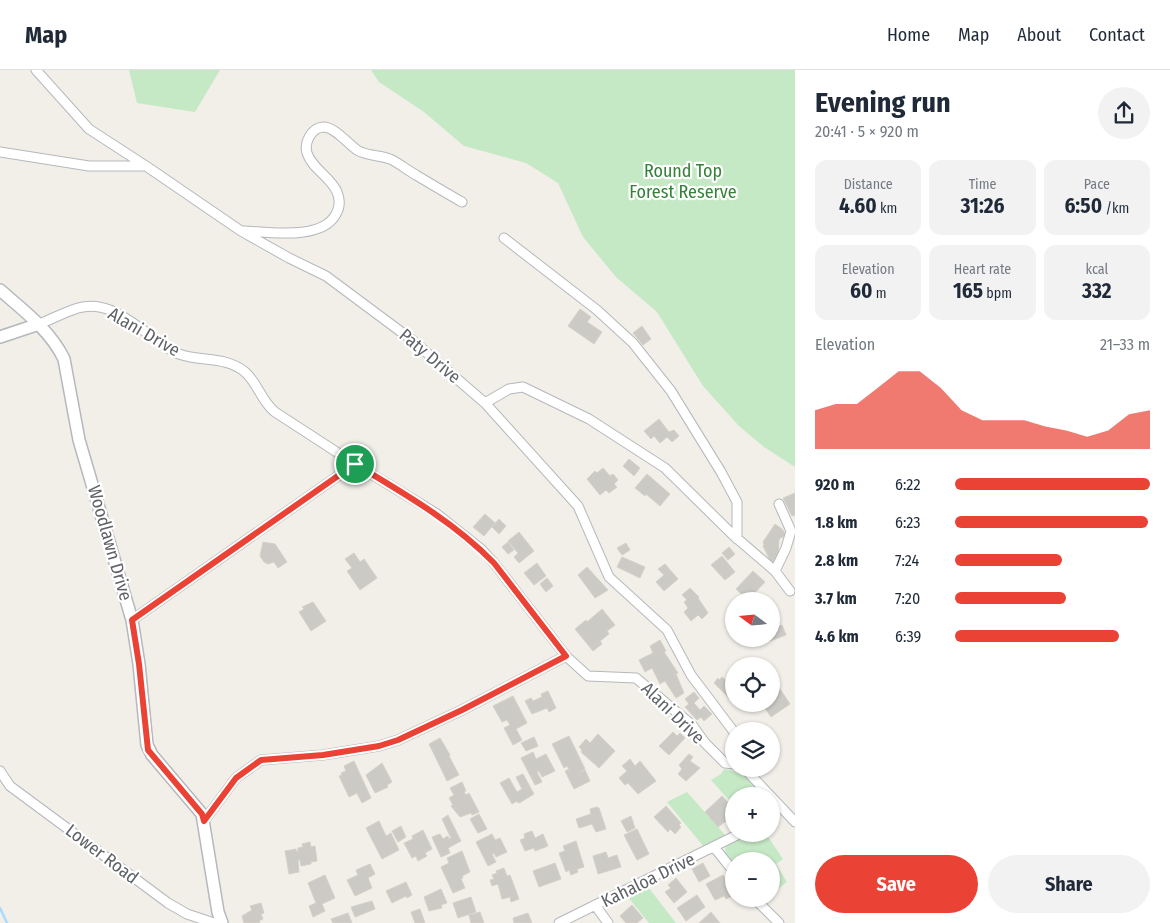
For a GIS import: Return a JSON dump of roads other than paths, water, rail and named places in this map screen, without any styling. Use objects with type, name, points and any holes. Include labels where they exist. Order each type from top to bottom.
[{"type":"street","name":"Paty Drive","points":[[36,70],[89,129],[241,230],[289,258],[326,276],[412,340],[485,404],[578,506],[609,577],[667,630],[691,676],[726,722]]},
{"type":"street","points":[[241,230],[288,234],[304,232],[326,225],[335,217],[339,206],[337,191],[309,159],[306,150],[310,135],[323,127],[331,130],[359,151],[389,159],[462,202]]},
{"type":"street","points":[[0,152],[89,166],[146,166]]},
{"type":"street","points":[[504,238],[597,310],[633,343],[671,391],[721,472],[737,502],[737,539]]},
{"type":"street","name":"Woodlawn Drive","points":[[0,290],[39,324],[61,352],[64,359],[80,440],[132,620],[139,664],[148,750],[202,814],[217,907],[222,923]]},
{"type":"street","name":"Alani Drive","points":[[0,337],[79,308],[96,307],[114,311],[172,351],[187,356],[228,363],[240,369],[250,377],[265,403],[274,412],[437,514],[481,549],[566,656],[588,676],[636,678],[692,725],[725,762]]},
{"type":"street","points":[[485,404],[509,388],[522,386],[589,419],[665,468],[737,539],[775,571],[790,591]]},
{"type":"street","points":[[132,620],[355,464]]},
{"type":"street","points":[[775,571],[786,548],[791,531],[779,504]]},
{"type":"street","points":[[204,821],[236,778],[261,760],[323,755],[379,746],[398,740],[462,710],[566,656]]},
{"type":"street","name":"Lower Road","points":[[0,770],[10,786],[168,904],[187,914],[214,923]]},
{"type":"street","points":[[753,777],[795,822]]},
{"type":"street","name":"Kahaloa Drive","points":[[559,923],[725,841]]},
{"type":"street","points":[[714,847],[725,861]]},
{"type":"street","points":[[595,905],[608,923]]},
{"type":"street","points":[[763,907],[779,923]]},
{"type":"waterway","points":[[0,908],[7,923]]},
{"type":"park label","name":"Round Top Forest Reserve","points":[[683,181]]}]
